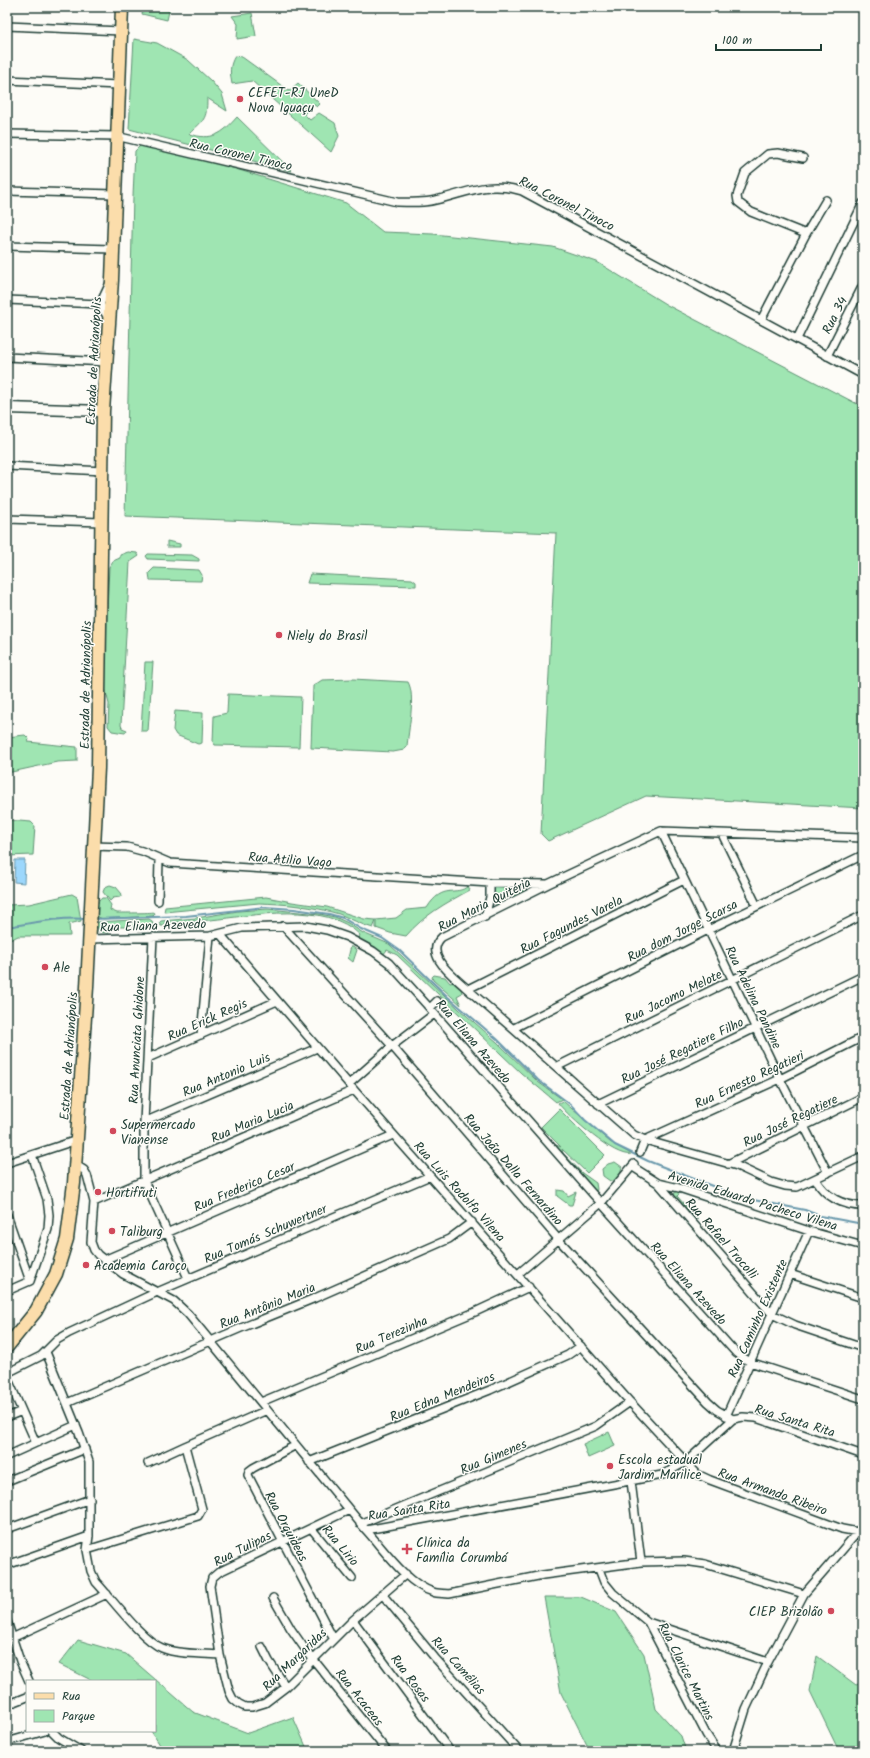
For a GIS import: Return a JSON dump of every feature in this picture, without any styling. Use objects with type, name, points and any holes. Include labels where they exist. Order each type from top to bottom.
[{"type":"main road","name":"Estrada de Adrianópolis","points":[[7,1347],[36,1311],[56,1274],[67,1239],[76,1165],[89,936],[92,846],[98,768],[104,411],[112,280],[116,136],[122,7]]},
{"type":"main road","points":[[7,408],[104,411]]},
{"type":"street","points":[[7,26],[121,31]]},
{"type":"street","points":[[7,80],[119,85]]},
{"type":"street","name":"Rua Coronel Tinoco","points":[[7,134],[116,136],[397,202],[432,200],[488,186],[501,186],[516,189],[688,279],[861,374]]},
{"type":"street","points":[[803,158],[778,153],[768,154],[746,171],[737,196],[738,202],[751,212],[806,234]]},
{"type":"street","points":[[7,191],[114,194]]},
{"type":"street","points":[[762,320],[806,234],[826,200]]},
{"type":"street","points":[[797,339],[863,203]]},
{"type":"street","points":[[7,246],[112,249]]},
{"type":"street","points":[[100,304],[112,280]]},
{"type":"street","name":"Rua 34","points":[[827,356],[863,285]]},
{"type":"street","points":[[7,300],[100,304]]},
{"type":"street","points":[[100,304],[110,320]]},
{"type":"street","points":[[7,357],[107,362]]},
{"type":"street","points":[[861,374],[863,366]]},
{"type":"street","points":[[7,466],[103,471]]},
{"type":"street","points":[[7,519],[102,522]]},
{"type":"street","name":"Rua Maria Quitéria","points":[[815,1179],[797,1186],[785,1186],[771,1182],[737,1166],[645,1140],[634,1135],[598,1104],[558,1066],[468,989],[439,961],[436,947],[438,941],[442,937],[485,917],[548,884],[661,831],[863,838]]},
{"type":"street","name":"Rua Adelina Pandine","points":[[661,831],[780,1079],[828,1173]]},
{"type":"street","points":[[722,834],[757,906]]},
{"type":"street","name":"Rua Atilio Vago","points":[[92,846],[127,847],[142,851],[170,863],[490,883],[548,884]]},
{"type":"street","name":"Rua dom Jorge Scarsa","points":[[514,1028],[708,930],[863,855]]},
{"type":"street","points":[[158,901],[160,859]]},
{"type":"street","name":"Rua Fagundes Varela","points":[[468,989],[684,880]]},
{"type":"street","points":[[485,917],[490,897],[490,883]]},
{"type":"street","name":"Rua Jacomo Melote","points":[[558,1066],[863,915]]},
{"type":"street","name":"Rua João Dalla Fernardino","points":[[283,926],[392,1046],[559,1240],[708,1402],[730,1417]]},
{"type":"street","name":"Rua Eliana Azevedo","points":[[89,936],[210,936],[242,928],[306,926],[327,930],[347,937],[373,951],[389,963],[736,1353],[750,1362],[863,1400]]},
{"type":"street","name":"Rua Luis Rodolfo Vilena","points":[[220,934],[393,1135],[472,1222],[630,1402],[686,1462]]},
{"type":"street","points":[[201,1035],[210,936]]},
{"type":"street","name":"Rua Anunciata Ghidone","points":[[153,937],[144,1122],[144,1181],[188,1278]]},
{"type":"street","name":"Rua José Regatiere Filho","points":[[598,1104],[863,976]]},
{"type":"street","points":[[349,1084],[432,1011],[437,1001]]},
{"type":"street","name":"Rua Erick Regis","points":[[148,1058],[277,1002]]},
{"type":"street","name":"Rua Ernesto Regatieri","points":[[645,1140],[780,1079],[863,1038]]},
{"type":"street","name":"Rua Antonio Luis","points":[[144,1122],[317,1048]]},
{"type":"street","name":"Rua Maria Lucia","points":[[94,1202],[354,1090]]},
{"type":"street","name":"Rua José Regatiere","points":[[728,1164],[863,1097]]},
{"type":"street","name":"Rua Frederico Cesar","points":[[104,1260],[393,1135]]},
{"type":"street","points":[[7,1163],[77,1140]]},
{"type":"street","points":[[640,1152],[645,1140]]},
{"type":"street","points":[[7,1291],[30,1281],[48,1229],[49,1216],[47,1199],[32,1155]]},
{"type":"street","points":[[863,1156],[815,1179],[820,1188],[831,1198],[853,1206],[863,1206]]},
{"type":"street","name":"Rua Santa Rita","points":[[76,1165],[82,1168],[87,1175],[94,1202],[91,1242],[94,1250],[104,1260],[123,1274],[174,1302],[188,1314],[366,1530],[662,1475],[686,1462],[730,1417],[756,1418],[863,1455]]},
{"type":"street","name":"Rua Rafael Trocolli","points":[[601,1203],[634,1165],[658,1183],[772,1314]]},
{"type":"street","name":"Rua Tomás Schuwertner","points":[[7,1373],[46,1352],[50,1346],[69,1333],[157,1292],[430,1176]]},
{"type":"street","name":"Avenida Eduardo Pacheco Vilena","points":[[658,1183],[679,1188],[809,1231],[863,1246]]},
{"type":"street","points":[[518,1274],[601,1203]]},
{"type":"street","points":[[7,1215],[30,1281]]},
{"type":"street","name":"Rua Antônio Maria","points":[[67,1403],[450,1239],[472,1222]]},
{"type":"street","name":"Rua Caminho Existente","points":[[730,1417],[750,1362],[809,1231]]},
{"type":"street","points":[[790,1274],[863,1298]]},
{"type":"street","name":"Rua Terezinha","points":[[260,1402],[475,1312],[529,1287]]},
{"type":"street","points":[[772,1314],[796,1325],[863,1348]]},
{"type":"street","name":"Rua Edna Mendeiros","points":[[309,1462],[490,1390],[568,1356],[581,1346]]},
{"type":"street","points":[[46,1352],[76,1425],[89,1462],[90,1499],[87,1550],[91,1571],[96,1582],[149,1641],[163,1648],[220,1655]]},
{"type":"street","points":[[7,1377],[36,1443]]},
{"type":"street","name":"Rua Gimenes","points":[[360,1524],[596,1426],[630,1402]]},
{"type":"street","points":[[148,1463],[267,1410]]},
{"type":"street","points":[[7,1417],[22,1411]]},
{"type":"street","points":[[7,1456],[76,1425]]},
{"type":"street","name":"Rua Orquideas","points":[[296,1445],[248,1471],[248,1475],[333,1638]]},
{"type":"street","points":[[87,1550],[198,1516],[202,1512],[185,1446]]},
{"type":"street","points":[[7,1481],[85,1449]]},
{"type":"street","name":"Rua Armando Ribeiro","points":[[686,1462],[697,1474],[710,1480],[842,1529],[858,1532]]},
{"type":"street","points":[[631,1481],[641,1562]]},
{"type":"street","points":[[7,1529],[90,1499]]},
{"type":"street","name":"Rua Tulipas","points":[[212,1578],[219,1572],[349,1510]]},
{"type":"street","points":[[733,1751],[746,1709],[768,1662],[804,1594],[863,1526]]},
{"type":"street","name":"Rua Lirio","points":[[311,1528],[352,1578]]},
{"type":"street","points":[[366,1530],[406,1574],[421,1587],[434,1593],[449,1594],[542,1575],[641,1562],[684,1561],[705,1564],[804,1594]]},
{"type":"street","points":[[7,1565],[89,1536]]},
{"type":"street","name":"Rua Clarice Martins","points":[[599,1568],[604,1582],[613,1594],[648,1622],[699,1721],[717,1751]]},
{"type":"street","name":"Rua Margaridas","points":[[212,1578],[210,1586],[220,1655],[229,1691],[233,1699],[245,1707],[265,1703],[286,1686],[333,1638],[406,1574]]},
{"type":"street","points":[[12,1638],[107,1594]]},
{"type":"street","name":"Rua Camélias","points":[[382,1594],[435,1658],[519,1751]]},
{"type":"street","points":[[273,1598],[291,1629],[314,1658]]},
{"type":"street","name":"Rua Rosas","points":[[353,1620],[450,1751]]},
{"type":"street","points":[[7,1622],[22,1666],[29,1680]]},
{"type":"street","points":[[648,1622],[768,1662]]},
{"type":"street","points":[[206,1654],[219,1642]]},
{"type":"street","points":[[262,1647],[269,1661],[286,1686]]},
{"type":"street","name":"Rua Acaceas","points":[[314,1658],[387,1751]]},
{"type":"street","points":[[7,1705],[26,1697]]},
{"type":"street","points":[[7,1742],[42,1732]]},
{"type":"street","points":[[53,1732],[59,1738],[81,1751]]},
{"type":"green space","points":[[144,7],[170,7],[167,20],[142,14]]},
{"type":"green space","points":[[252,13],[256,36],[237,39],[238,24],[232,16]]},
{"type":"green space","points":[[134,39],[157,43],[188,60],[211,81],[222,94],[227,111],[207,98],[204,119],[189,134],[205,137],[211,136],[222,132],[237,117],[292,171],[129,129]]},
{"type":"green space","points":[[235,56],[242,57],[289,91],[298,83],[320,104],[317,107],[313,104],[304,114],[310,120],[319,113],[335,123],[339,136],[331,152],[252,81],[232,84],[230,70]]},
{"type":"green space","points":[[141,145],[223,165],[346,203],[383,232],[433,234],[553,247],[597,262],[667,305],[863,407],[863,808],[646,796],[548,841],[541,834],[556,533],[125,516],[133,196],[135,151]]},
{"type":"green space","points":[[167,541],[180,544],[180,547],[167,547]]},
{"type":"green space","points":[[128,552],[137,553],[139,556],[130,562],[121,725],[122,728],[127,730],[125,733],[112,731],[108,726],[109,704],[104,677],[109,567],[113,561],[120,558],[120,555]]},
{"type":"green space","points":[[148,554],[192,555],[199,559],[199,561],[148,559],[146,556]]},
{"type":"green space","points":[[154,568],[199,570],[202,575],[201,581],[150,580],[149,573]]},
{"type":"green space","points":[[310,574],[412,579],[416,582],[416,586],[307,583]]},
{"type":"green space","points":[[145,662],[153,662],[148,731],[141,731]]},
{"type":"green space","points":[[353,679],[408,682],[411,696],[411,714],[407,747],[404,750],[393,752],[311,748],[313,686],[322,680]]},
{"type":"green space","points":[[228,694],[301,697],[299,747],[215,745],[213,742],[214,716],[227,713]]},
{"type":"green space","points":[[175,711],[203,713],[202,743],[198,744],[176,735],[173,730]]},
{"type":"green space","points":[[25,735],[29,739],[28,742],[77,747],[77,761],[57,762],[7,773],[7,737]]},
{"type":"green space","points":[[7,820],[31,822],[35,826],[33,855],[7,856]]},
{"type":"green space","points":[[110,885],[116,887],[122,894],[120,897],[113,898],[110,901],[103,892],[105,887]]},
{"type":"green space","points":[[468,886],[470,890],[428,916],[406,936],[390,933],[376,928],[376,921],[373,928],[329,911],[289,905],[259,903],[164,912],[165,907],[266,897],[327,907],[364,919],[376,920],[396,918],[407,910],[427,908],[438,895],[449,891],[463,889]]},
{"type":"green space","points":[[492,887],[526,890],[496,907]]},
{"type":"green space","points":[[72,894],[77,897],[81,921],[69,924],[70,936],[18,936],[10,940],[7,938],[7,905],[29,904]]},
{"type":"green space","points":[[102,898],[106,898],[111,905],[110,910],[117,913],[154,912],[155,914],[153,916],[103,919],[98,917],[97,909],[97,904]]},
{"type":"green space","points":[[268,909],[320,914],[335,917],[348,923],[363,933],[389,944],[497,1042],[538,1082],[562,1099],[556,1102],[521,1073],[397,955],[387,950],[382,956],[357,940],[360,935],[345,924],[328,917],[288,913],[164,923],[163,926],[159,923],[161,921],[196,918],[238,911]]},
{"type":"green space","points":[[149,919],[152,921],[153,925],[148,927],[109,927],[109,933],[99,932],[97,925],[98,922]]},
{"type":"green space","points":[[351,946],[357,950],[353,962],[348,958]]},
{"type":"green space","points":[[434,975],[445,977],[450,983],[455,982],[460,985],[462,993],[457,996],[461,1005],[433,980],[432,977]]},
{"type":"green space","points":[[563,1101],[610,1142],[631,1154],[624,1154],[615,1150],[593,1135],[558,1103]]},
{"type":"green space","points":[[559,1109],[605,1155],[587,1173],[562,1149],[563,1153],[582,1173],[596,1183],[596,1193],[590,1196],[559,1161],[555,1150],[556,1145],[561,1147],[541,1127]]},
{"type":"green space","points":[[615,1162],[622,1167],[620,1175],[615,1181],[610,1181],[603,1176],[602,1169],[608,1164]]},
{"type":"green space","points":[[557,1190],[564,1191],[568,1196],[576,1192],[572,1205],[569,1205],[557,1196]]},
{"type":"green space","points":[[676,1190],[684,1193],[680,1193],[677,1196],[698,1220],[675,1198],[674,1195]]},
{"type":"green space","points":[[609,1432],[615,1446],[588,1458],[583,1444]]},
{"type":"green space","points":[[544,1597],[581,1597],[616,1612],[644,1654],[656,1709],[681,1736],[686,1751],[590,1751],[561,1693]]},
{"type":"green space","points":[[78,1640],[126,1654],[193,1712],[248,1733],[293,1717],[308,1751],[164,1751],[152,1732],[156,1732],[156,1680],[91,1680],[59,1664]]},
{"type":"green space","points":[[817,1656],[856,1685],[863,1682],[863,1751],[844,1751],[837,1747],[810,1691]]},
{"type":"water","points":[[15,860],[25,860],[24,883],[14,882]]},
{"type":"waterway","points":[[94,919],[186,916],[265,907],[294,909],[329,914],[343,918],[361,929],[382,938],[399,950],[448,997],[497,1039],[538,1080],[570,1104],[585,1120],[615,1145],[648,1161],[743,1198],[805,1210],[820,1216],[863,1224]]},
{"type":"waterway","points":[[7,927],[36,922],[86,919]]},
{"type":"place","name":"CEFET-RJ UneD Nova Iguaçu","points":[[240,99]]},
{"type":"place","name":"Niely do Brasil","points":[[279,635]]},
{"type":"place","name":"Ale","points":[[45,967]]},
{"type":"place","name":"Supermercado Vianense","points":[[113,1131]]},
{"type":"place","name":"Hortifruti","points":[[98,1192]]},
{"type":"place","name":"Taliburg","points":[[112,1231]]},
{"type":"place","name":"Academia Caroço","points":[[86,1265]]},
{"type":"place","name":"Escola estadual Jardim Marilice","points":[[610,1466]]},
{"type":"place","name":"Clínica da Família Corumbá","points":[[407,1549]]},
{"type":"place","name":"CIEP Brizolão","points":[[831,1611]]}]
